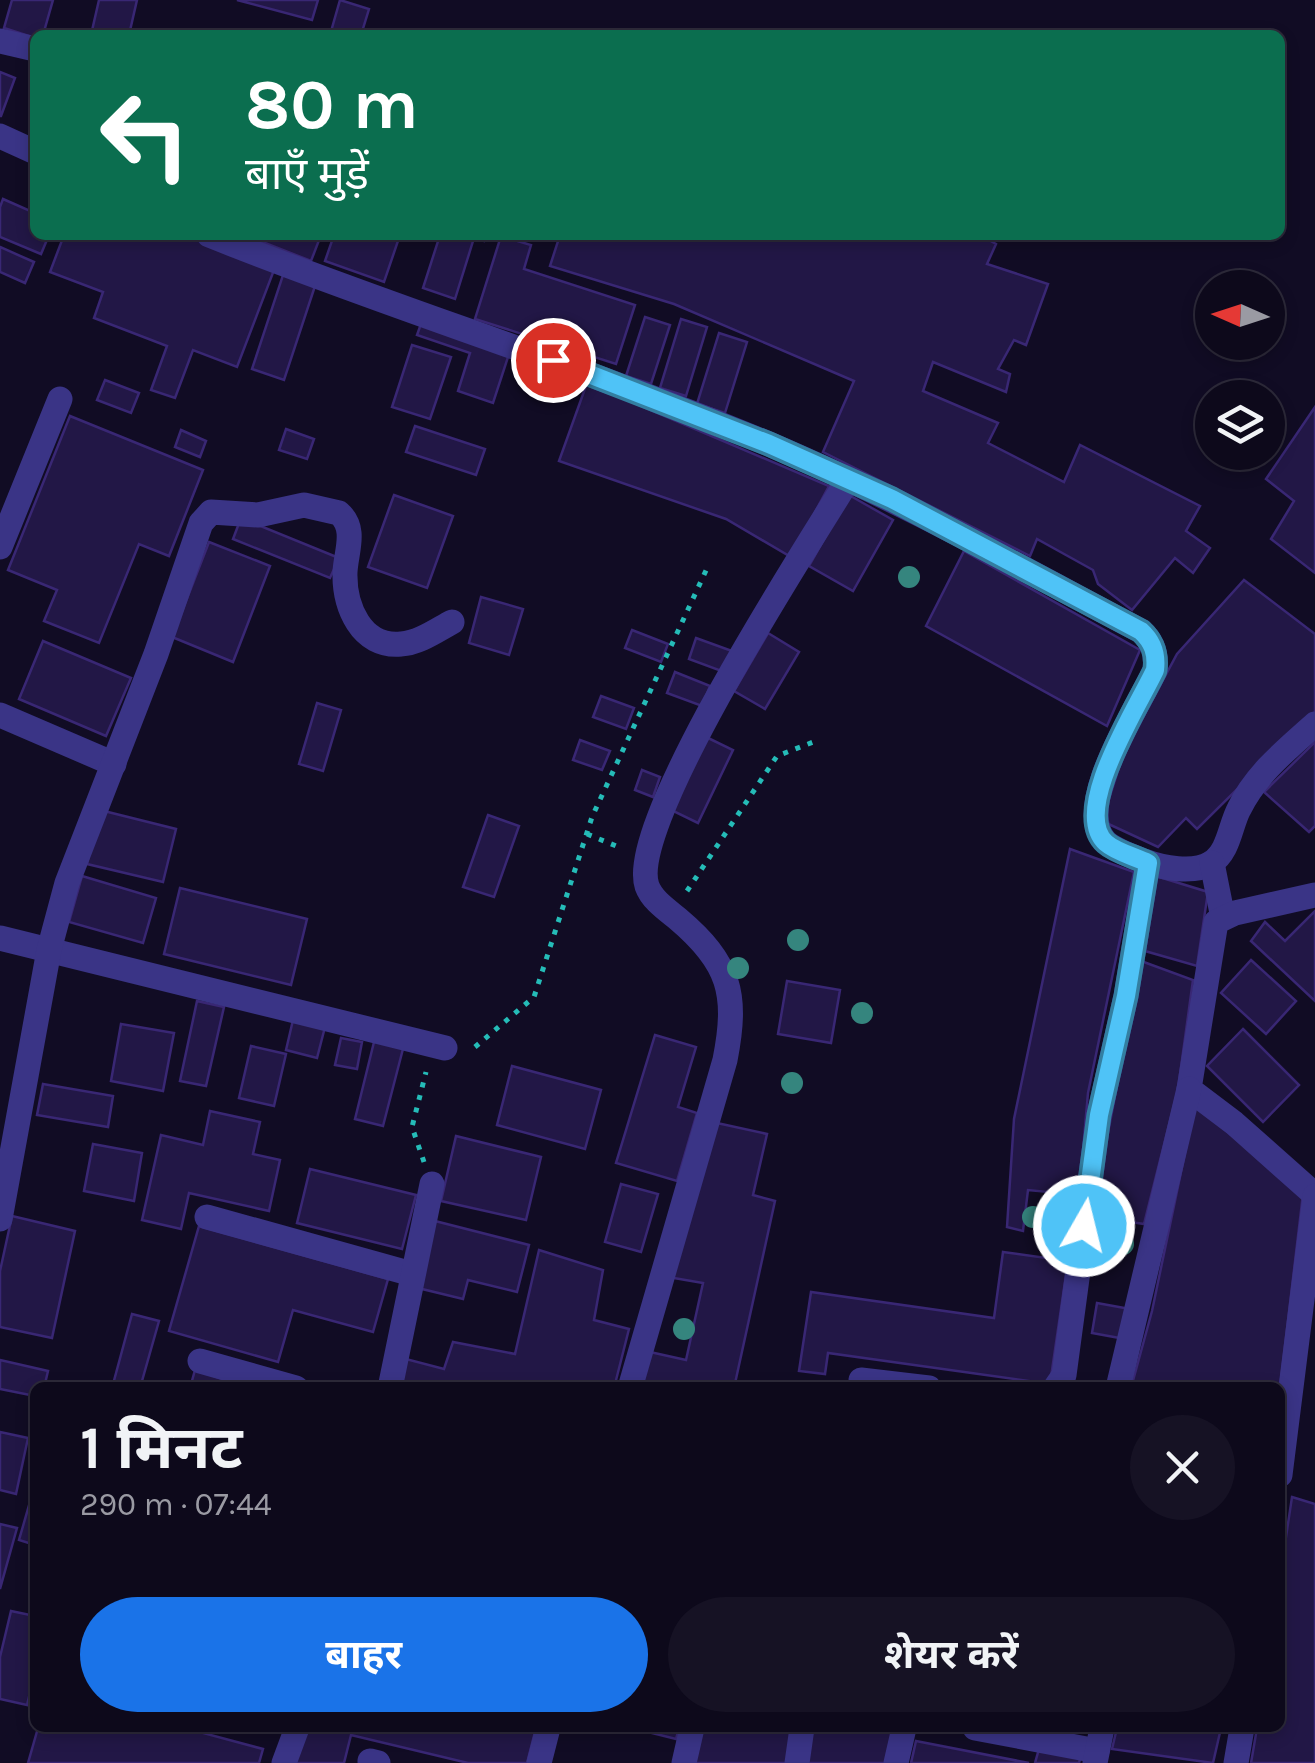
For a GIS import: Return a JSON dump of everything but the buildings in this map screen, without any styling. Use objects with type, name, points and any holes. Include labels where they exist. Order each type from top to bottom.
[{"type":"street","points":[[0,41],[30,48]]},
{"type":"street","points":[[0,136],[30,150]]},
{"type":"street","points":[[222,240],[587,372],[848,480],[892,499],[1150,639],[1155,670],[1112,758],[1094,809],[1105,842],[1148,863],[1197,869],[1212,863],[1222,852],[1251,788],[1276,758],[1315,724]]},
{"type":"street","points":[[0,548],[60,399]]},
{"type":"street","points":[[631,1382],[730,1032],[728,983],[718,960],[698,936],[656,900],[647,884],[648,859],[673,782],[711,708],[848,480]]},
{"type":"street","points":[[0,1219],[49,950],[68,883],[202,523],[212,512],[258,515],[304,505],[340,512],[350,532],[346,594],[359,626],[367,635],[384,643],[400,644],[452,622]]},
{"type":"street","points":[[0,715],[114,764]]},
{"type":"street","points":[[1059,1382],[1064,1374],[1099,1115],[1126,996],[1148,863]]},
{"type":"street","points":[[1212,863],[1222,918]]},
{"type":"street","points":[[1119,1382],[1189,1089],[1216,922],[1315,894]]},
{"type":"street","points":[[0,938],[445,1048]]},
{"type":"street","points":[[1189,1089],[1234,1123],[1315,1196],[1285,1436]]},
{"type":"street","points":[[391,1382],[432,1184]]},
{"type":"street","points":[[207,1217],[412,1274]]},
{"type":"street","points":[[200,1361],[275,1382]]},
{"type":"street","points":[[861,1380],[878,1382]]},
{"type":"street","points":[[284,1763],[296,1732]]},
{"type":"street","points":[[539,1763],[547,1732]]},
{"type":"street","points":[[684,1763],[691,1732]]},
{"type":"street","points":[[797,1763],[801,1732]]},
{"type":"street","points":[[896,1763],[903,1732]]},
{"type":"street","points":[[1001,1732],[1098,1747]]},
{"type":"street","points":[[1236,1763],[1241,1732]]},
{"type":"path","points":[[475,1048],[534,997],[587,834],[709,564]]},
{"type":"path","points":[[672,914],[777,756],[816,741]]},
{"type":"path","points":[[587,834],[648,859]]},
{"type":"path","points":[[432,1184],[412,1126],[429,1062],[445,1048]]},
{"type":"route","points":[[553,360],[769,444],[892,499],[1150,639],[1155,670],[1112,758],[1094,809],[1105,842],[1148,863],[1126,996],[1099,1115],[1084,1226]]}]
